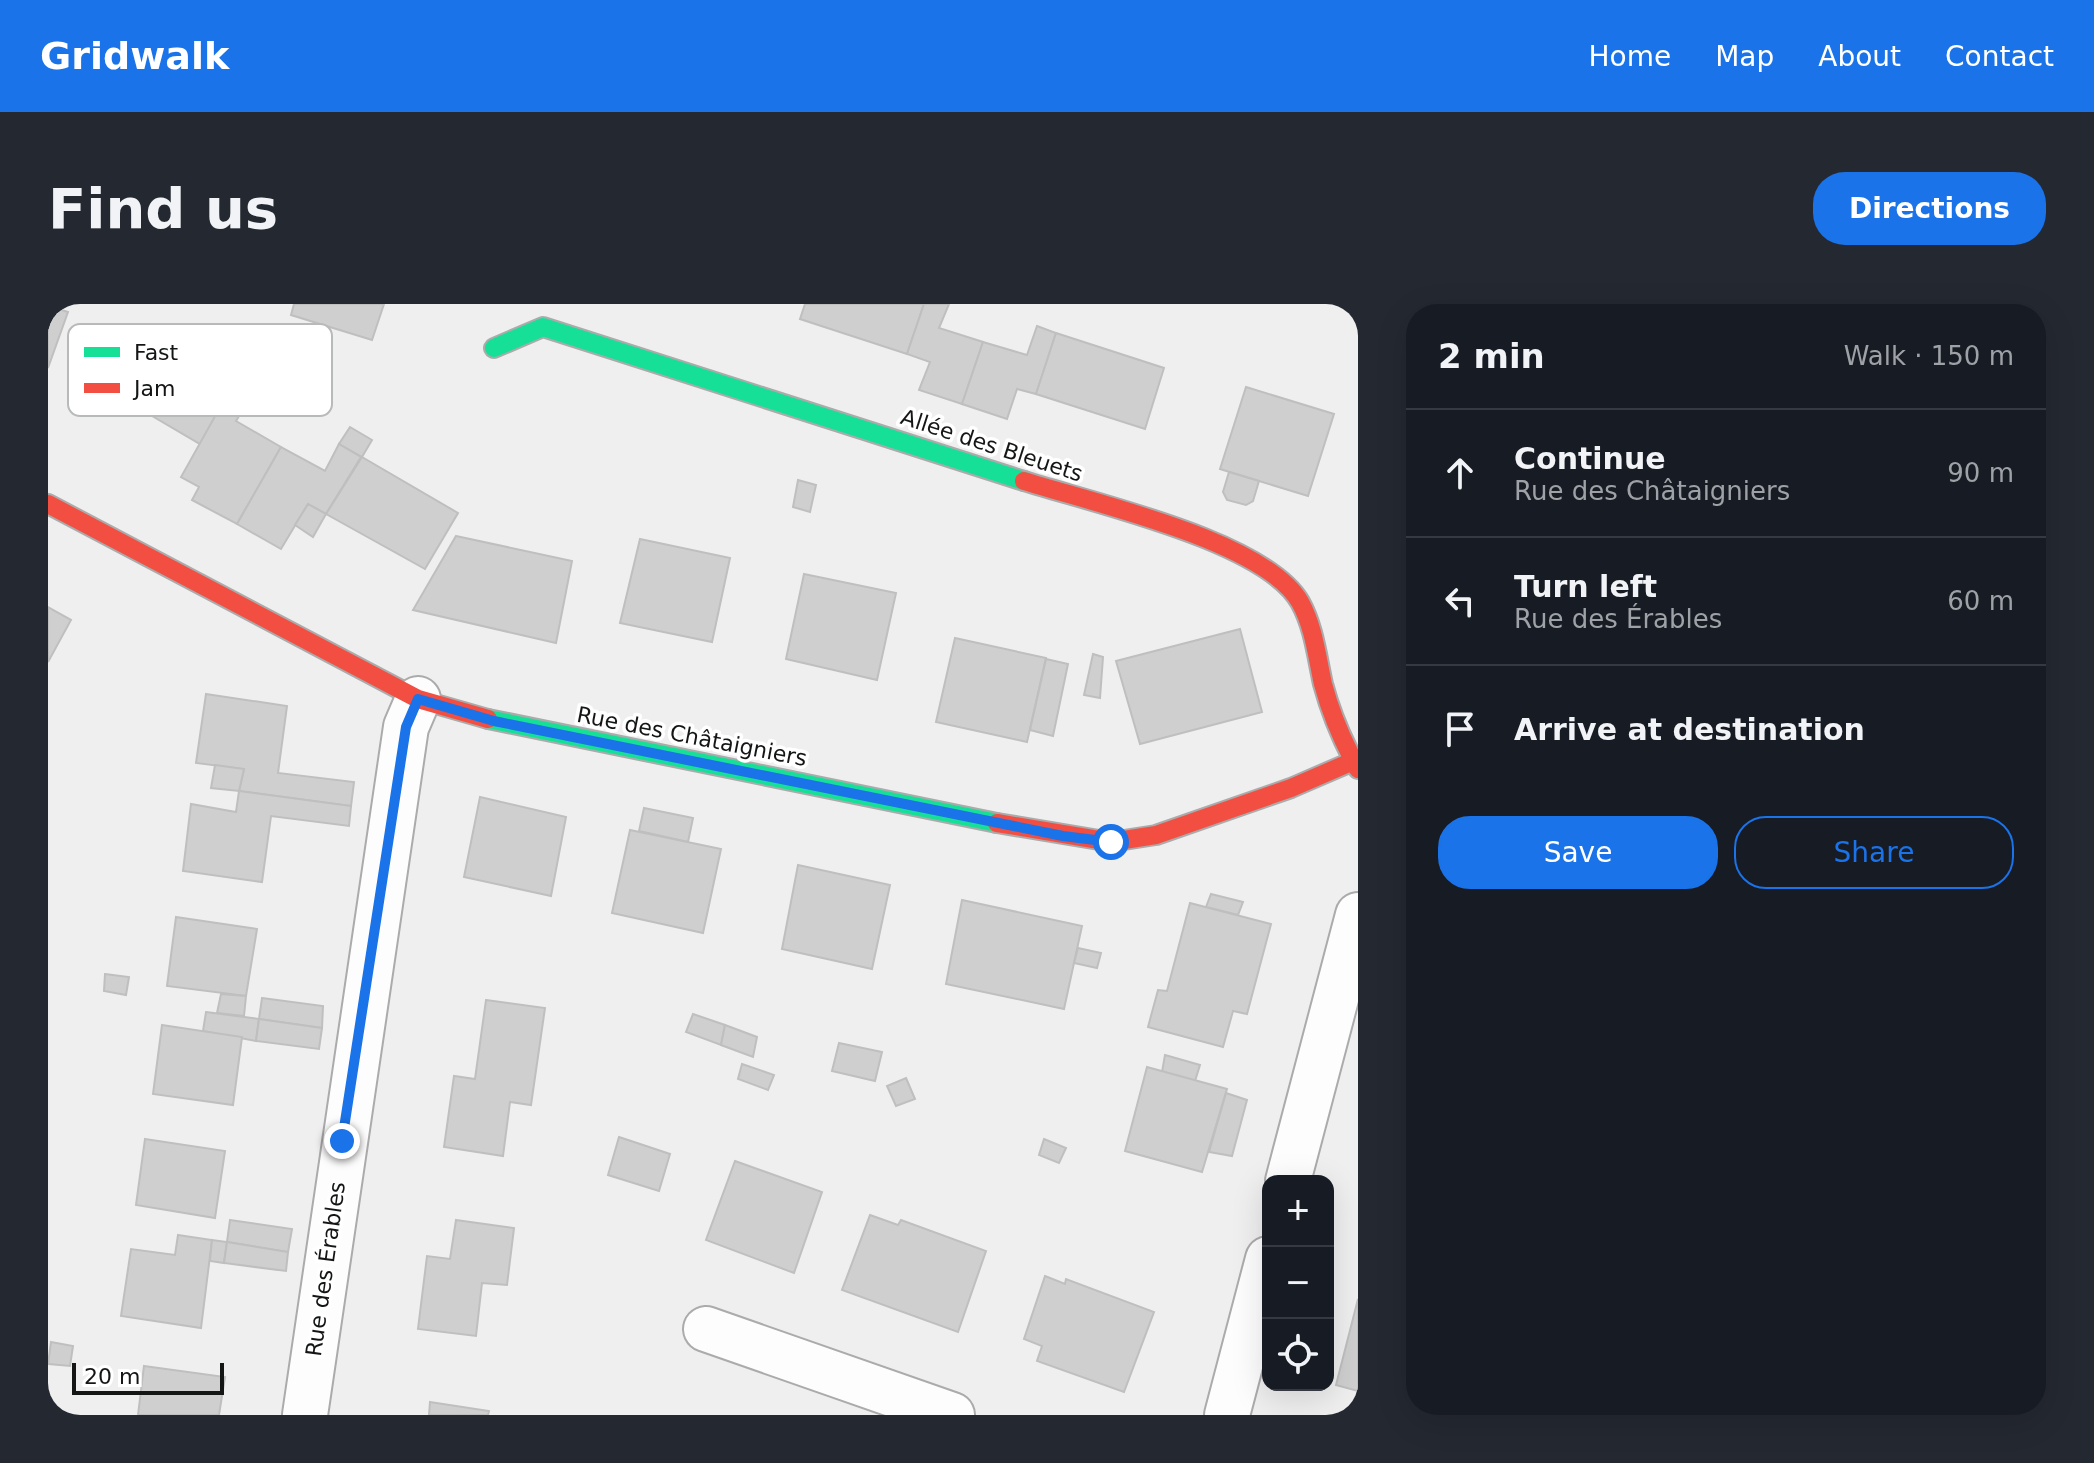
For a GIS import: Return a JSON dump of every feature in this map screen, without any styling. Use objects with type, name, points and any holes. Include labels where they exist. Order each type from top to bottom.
[{"type":"street","name":"Allée des Bleuets","points":[[494,348],[543,327],[1210,540],[1250,556],[1276,574],[1297,597],[1317,639],[1328,700],[1356,763]]},
{"type":"street","name":"Rue des Châtaigniers","points":[[48,504],[418,699],[509,724],[1063,836],[1111,842],[1156,835],[1356,763]]},
{"type":"street","name":"Rue des Érables","points":[[305,1415],[406,727],[418,699]]},
{"type":"street","points":[[1290,1175],[1358,915]]},
{"type":"street","points":[[1227,1415],[1262,1282]]},
{"type":"street","points":[[706,1329],[952,1415]]},
{"type":"building","points":[[294,304],[384,304],[372,340],[332,328],[332,324],[320,324],[291,315]]},
{"type":"building","points":[[805,304],[924,304],[907,354],[800,319]]},
{"type":"building","points":[[924,304],[949,304],[939,328],[983,342],[962,404],[919,390],[930,362],[907,354]]},
{"type":"building","points":[[48,306],[68,312],[48,368]]},
{"type":"building","points":[[1037,326],[1056,333],[1036,394],[1017,389],[1007,419],[962,404],[983,342],[1027,355]]},
{"type":"building","points":[[1056,333],[1164,368],[1145,429],[1036,394]]},
{"type":"building","points":[[1246,387],[1334,414],[1308,496],[1220,469]]},
{"type":"building","points":[[152,416],[215,416],[200,444]]},
{"type":"building","points":[[215,416],[239,416],[236,421],[281,447],[237,524],[192,500],[199,487],[181,477]]},
{"type":"building","points":[[350,427],[372,440],[362,457],[339,444]]},
{"type":"building","points":[[339,444],[361,457],[326,514],[308,504],[281,549],[237,524],[281,447],[325,471]]},
{"type":"building","points":[[362,457],[458,513],[425,569],[326,514]]},
{"type":"building","points":[[1229,472],[1259,481],[1253,501],[1246,505],[1227,500],[1223,492]]},
{"type":"building","points":[[798,480],[816,485],[810,512],[793,507]]},
{"type":"building","points":[[308,504],[326,514],[313,537],[295,525]]},
{"type":"building","points":[[456,536],[572,561],[556,643],[413,610]]},
{"type":"building","points":[[640,539],[730,558],[712,642],[620,623]]},
{"type":"building","points":[[804,574],[896,593],[877,680],[786,659]]},
{"type":"building","points":[[48,607],[71,620],[48,662]]},
{"type":"building","points":[[1240,629],[1262,712],[1140,744],[1116,661]]},
{"type":"building","points":[[955,638],[1046,658],[1027,742],[936,722]]},
{"type":"building","points":[[1093,654],[1103,657],[1100,698],[1084,695]]},
{"type":"building","points":[[1046,659],[1068,664],[1053,736],[1030,730]]},
{"type":"building","points":[[206,694],[287,706],[278,773],[354,782],[351,806],[239,791],[244,769],[196,763]]},
{"type":"building","points":[[215,765],[244,769],[239,791],[211,788]]},
{"type":"building","points":[[239,791],[351,806],[349,826],[271,816],[262,882],[183,871],[191,804],[236,812]]},
{"type":"building","points":[[480,797],[566,817],[551,896],[464,877]]},
{"type":"building","points":[[644,808],[693,818],[688,842],[639,831]]},
{"type":"building","points":[[630,830],[721,849],[703,933],[612,913]]},
{"type":"building","points":[[798,865],[890,885],[872,969],[782,949]]},
{"type":"building","points":[[1211,894],[1243,902],[1238,915],[1206,907]]},
{"type":"building","points":[[962,900],[1082,926],[1064,1009],[946,984]]},
{"type":"building","points":[[1190,903],[1271,924],[1247,1014],[1233,1011],[1223,1047],[1148,1027],[1158,990],[1167,991]]},
{"type":"building","points":[[176,917],[257,929],[246,996],[167,986]]},
{"type":"building","points":[[1078,948],[1101,953],[1097,968],[1074,963]]},
{"type":"building","points":[[105,974],[129,977],[126,995],[104,991]]},
{"type":"building","points":[[221,994],[246,996],[244,1016],[217,1013]]},
{"type":"building","points":[[262,998],[323,1006],[322,1028],[259,1019]]},
{"type":"building","points":[[486,1000],[545,1008],[531,1105],[510,1102],[503,1156],[444,1147],[454,1076],[475,1079]]},
{"type":"building","points":[[206,1012],[259,1019],[256,1041],[203,1031]]},
{"type":"building","points":[[693,1014],[725,1025],[721,1045],[686,1032]]},
{"type":"building","points":[[259,1019],[322,1028],[319,1049],[256,1041]]},
{"type":"building","points":[[162,1025],[242,1037],[233,1105],[153,1094]]},
{"type":"building","points":[[725,1025],[757,1037],[753,1057],[721,1045]]},
{"type":"building","points":[[839,1043],[882,1052],[875,1081],[832,1071]]},
{"type":"building","points":[[1165,1055],[1200,1065],[1195,1081],[1162,1072]]},
{"type":"building","points":[[742,1064],[774,1075],[768,1090],[738,1079]]},
{"type":"building","points":[[1147,1067],[1227,1089],[1202,1172],[1125,1151]]},
{"type":"building","points":[[906,1078],[915,1099],[896,1106],[887,1086]]},
{"type":"building","points":[[1226,1093],[1247,1100],[1232,1156],[1209,1152]]},
{"type":"building","points":[[619,1137],[670,1154],[659,1191],[608,1175]]},
{"type":"building","points":[[145,1139],[225,1151],[215,1218],[136,1205]]},
{"type":"building","points":[[1044,1139],[1066,1148],[1059,1163],[1039,1155]]},
{"type":"building","points":[[735,1161],[822,1192],[794,1273],[706,1240]]},
{"type":"building","points":[[870,1215],[898,1225],[901,1220],[986,1251],[958,1332],[842,1290]]},
{"type":"building","points":[[230,1220],[292,1229],[288,1252],[227,1242]]},
{"type":"building","points":[[456,1220],[514,1228],[507,1285],[482,1283],[476,1336],[418,1329],[427,1256],[450,1259]]},
{"type":"building","points":[[178,1235],[212,1240],[201,1328],[121,1316],[131,1249],[175,1255]]},
{"type":"building","points":[[212,1240],[227,1242],[224,1263],[210,1261]]},
{"type":"building","points":[[227,1242],[288,1252],[286,1271],[224,1263]]},
{"type":"building","points":[[1045,1276],[1065,1284],[1066,1279],[1154,1312],[1124,1392],[1037,1361],[1042,1346],[1024,1339]]},
{"type":"building","points":[[1358,1299],[1358,1391],[1336,1385]]},
{"type":"building","points":[[51,1342],[73,1346],[70,1366],[48,1364]]},
{"type":"building","points":[[144,1366],[225,1377],[219,1415],[138,1415]]},
{"type":"building","points":[[430,1402],[489,1411],[488,1415],[429,1415]]},
{"type":"traffic: fast","points":[[494,348],[543,327],[1024,481]]},
{"type":"traffic: fast","points":[[488,719],[997,823]]},
{"type":"traffic: jam","points":[[1024,481],[1175,527],[1252,560],[1281,580],[1305,612],[1330,706],[1358,769]]},
{"type":"traffic: jam","points":[[48,504],[418,699],[488,719]]},
{"type":"traffic: jam","points":[[997,823],[1111,842],[1156,835],[1291,788],[1358,759]]},
{"type":"route","points":[[342,1141],[406,727],[418,699],[494,721],[1063,836],[1111,842]]}]
